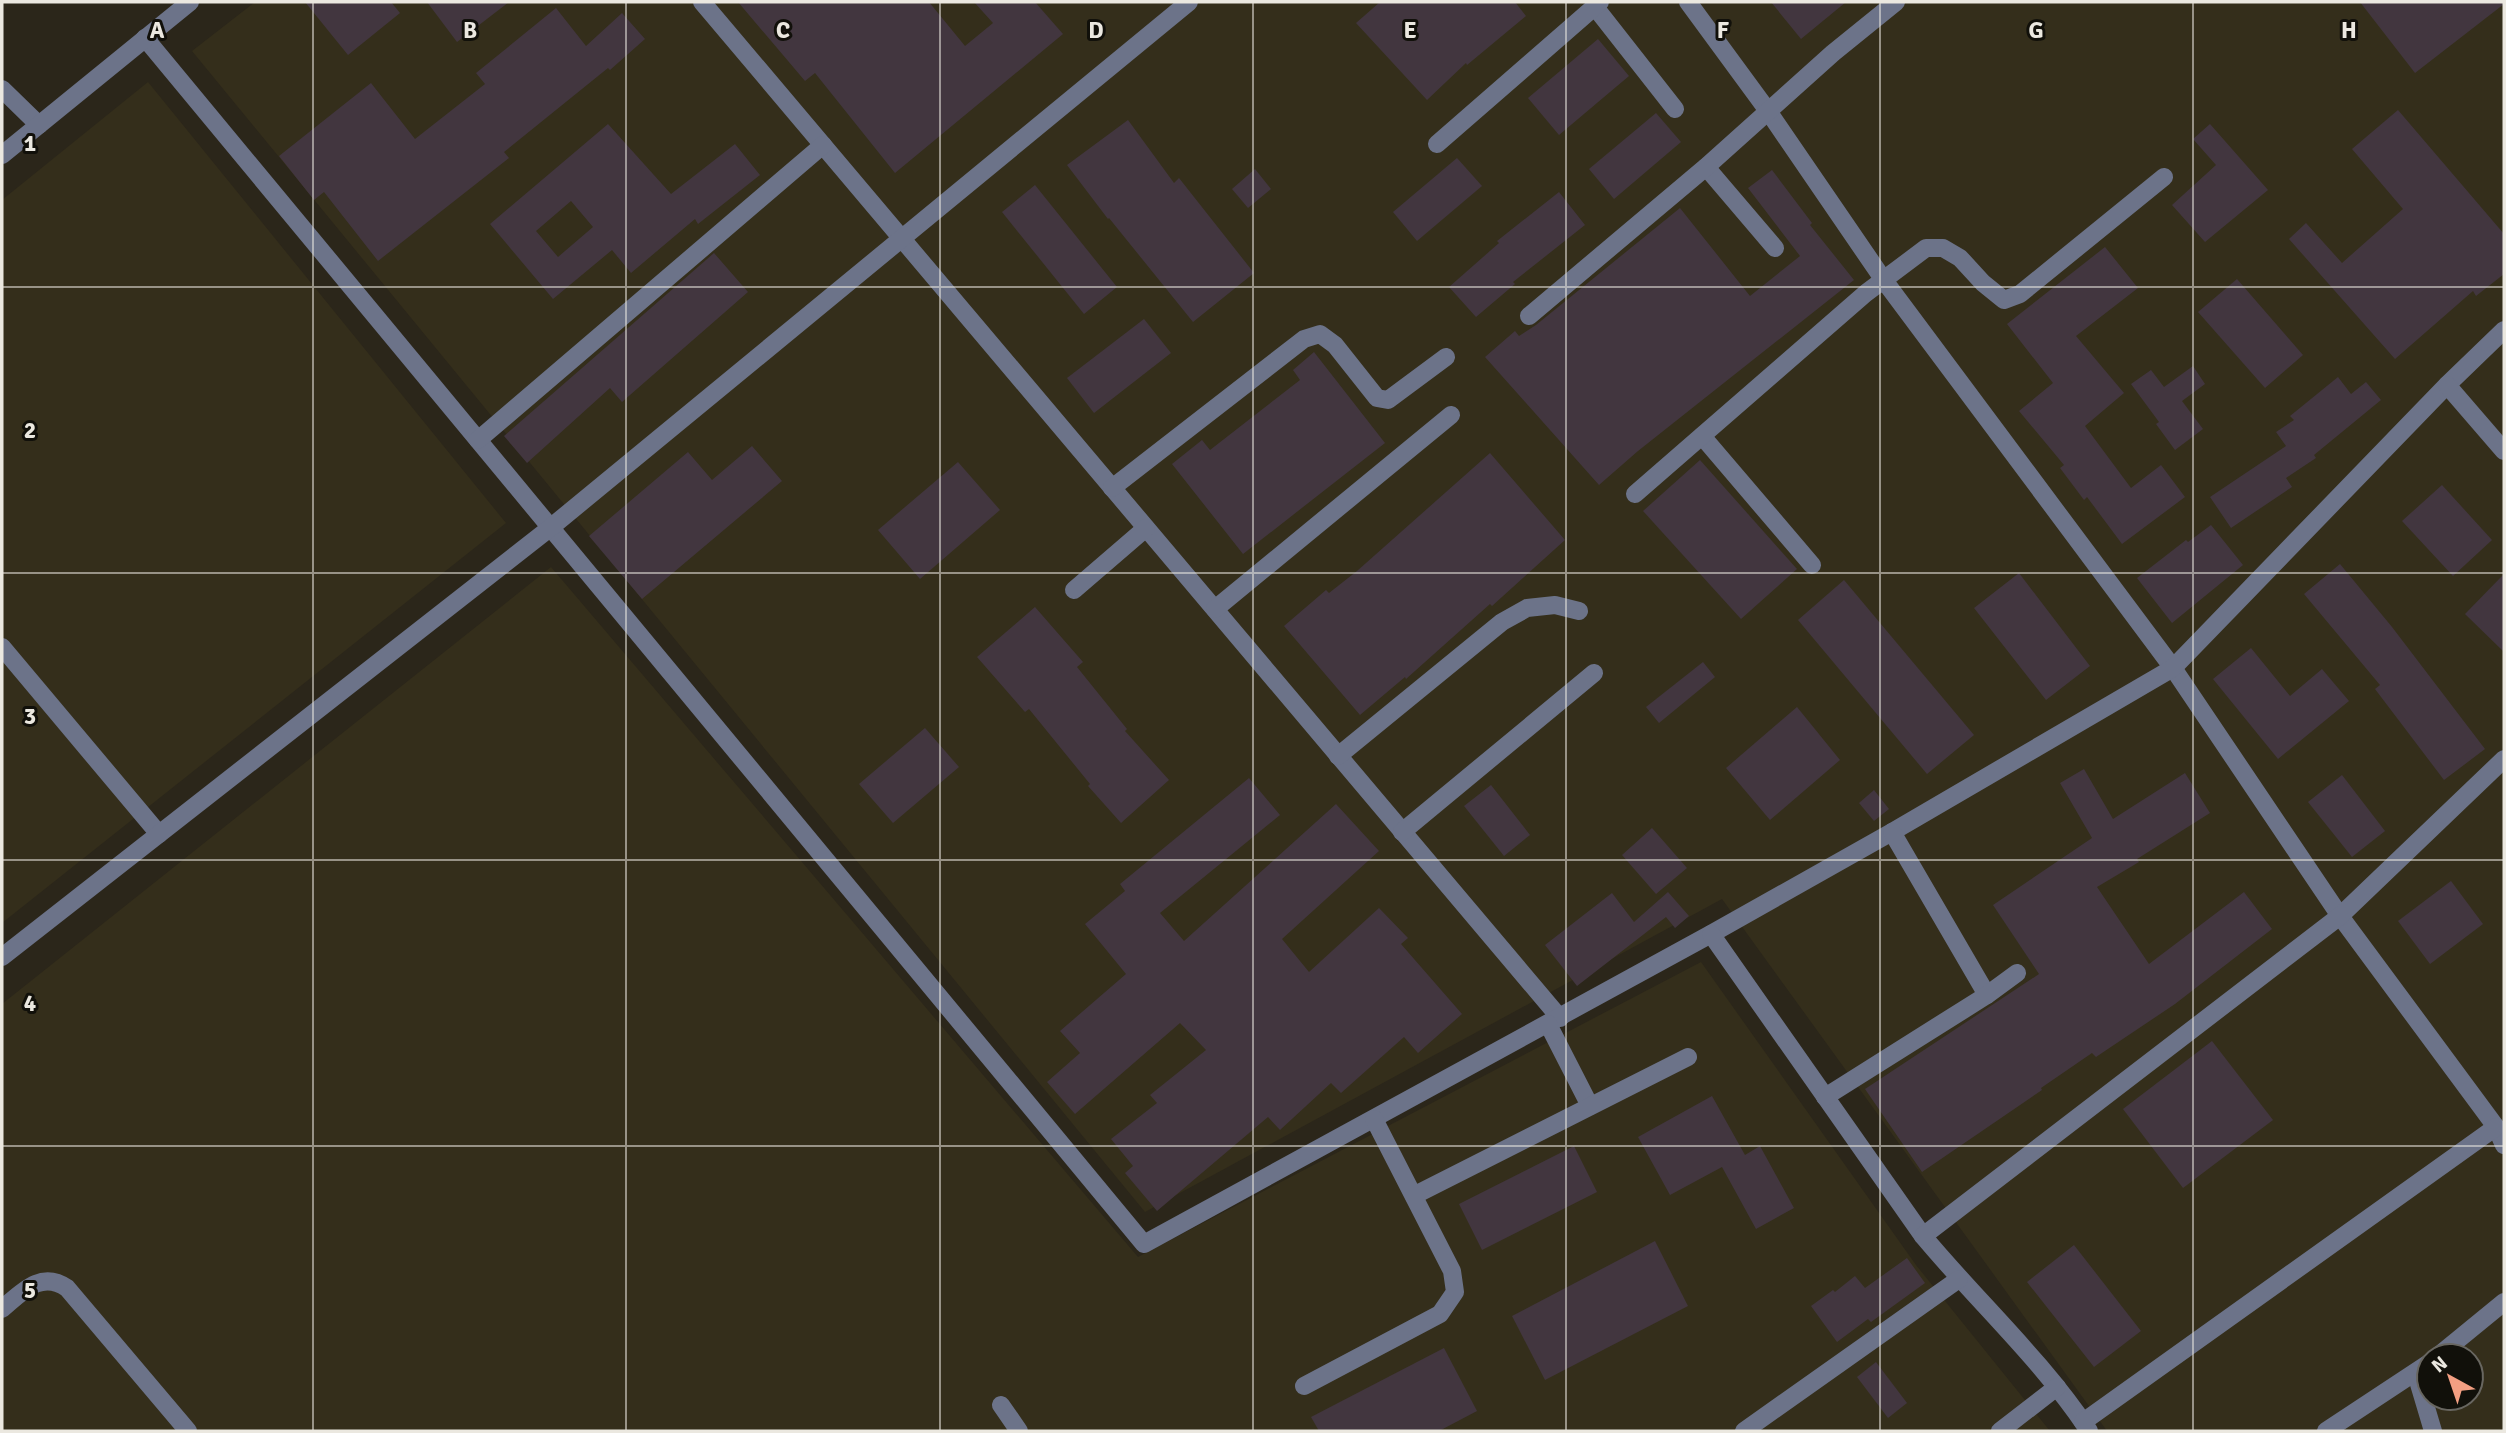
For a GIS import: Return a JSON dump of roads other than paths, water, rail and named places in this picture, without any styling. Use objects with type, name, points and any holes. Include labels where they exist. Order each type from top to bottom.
[{"type":"street","points":[[2,155],[190,2]]},
{"type":"street","points":[[702,2],[1402,832],[1554,1021],[1590,1106]]},
{"type":"street","points":[[1688,2],[1768,111],[1883,279],[2173,668],[2340,916],[2496,1127],[2504,1146]]},
{"type":"street","points":[[1529,316],[1706,167],[1833,53],[1896,2]]},
{"type":"street","points":[[1437,144],[1598,4],[1675,109]]},
{"type":"street","points":[[2,957],[550,528],[1178,5]]},
{"type":"street","points":[[145,38],[1144,1244],[1712,934],[2173,668],[2447,385],[2504,330]]},
{"type":"street","points":[[2,89],[39,125]]},
{"type":"street","points":[[478,440],[823,145]]},
{"type":"street","points":[[1706,167],[1775,248]]},
{"type":"street","points":[[1635,494],[1883,279],[1926,248],[1943,248],[1960,258],[1983,283],[2004,300],[2020,293],[2164,177]]},
{"type":"street","points":[[1112,488],[1304,340],[1320,334],[1335,345],[1377,398],[1388,400],[1447,357]]},
{"type":"street","points":[[2447,385],[2504,451]]},
{"type":"street","points":[[1214,609],[1451,415]]},
{"type":"street","points":[[1702,436],[1812,565]]},
{"type":"street","points":[[1074,590],[1146,528]]},
{"type":"street","points":[[1338,756],[1502,622],[1527,608],[1555,606],[1579,611]]},
{"type":"street","points":[[2,647],[159,834]]},
{"type":"street","points":[[1402,832],[1594,673]]},
{"type":"street","points":[[1923,1236],[2340,916],[2504,759]]},
{"type":"street","points":[[1892,832],[1987,995]]},
{"type":"street","points":[[1712,934],[1923,1236],[2057,1387],[2086,1427],[2496,1127]]},
{"type":"street","points":[[1825,1097],[1987,995],[2017,973]]},
{"type":"street","points":[[1415,1195],[1688,1058]]},
{"type":"street","points":[[1304,1386],[1440,1314],[1455,1292],[1452,1271],[1374,1119]]},
{"type":"street","points":[[1750,1430],[1959,1279]]},
{"type":"street","points":[[2,1309],[28,1287],[38,1282],[57,1281],[67,1288],[188,1431]]},
{"type":"street","points":[[2455,1342],[2504,1302]]},
{"type":"street","points":[[2326,1431],[2415,1374]]},
{"type":"street","points":[[2000,1431],[2057,1387]]},
{"type":"street","points":[[1001,1405],[1019,1431]]},
{"type":"street","points":[[2430,1412],[2433,1431]]}]
